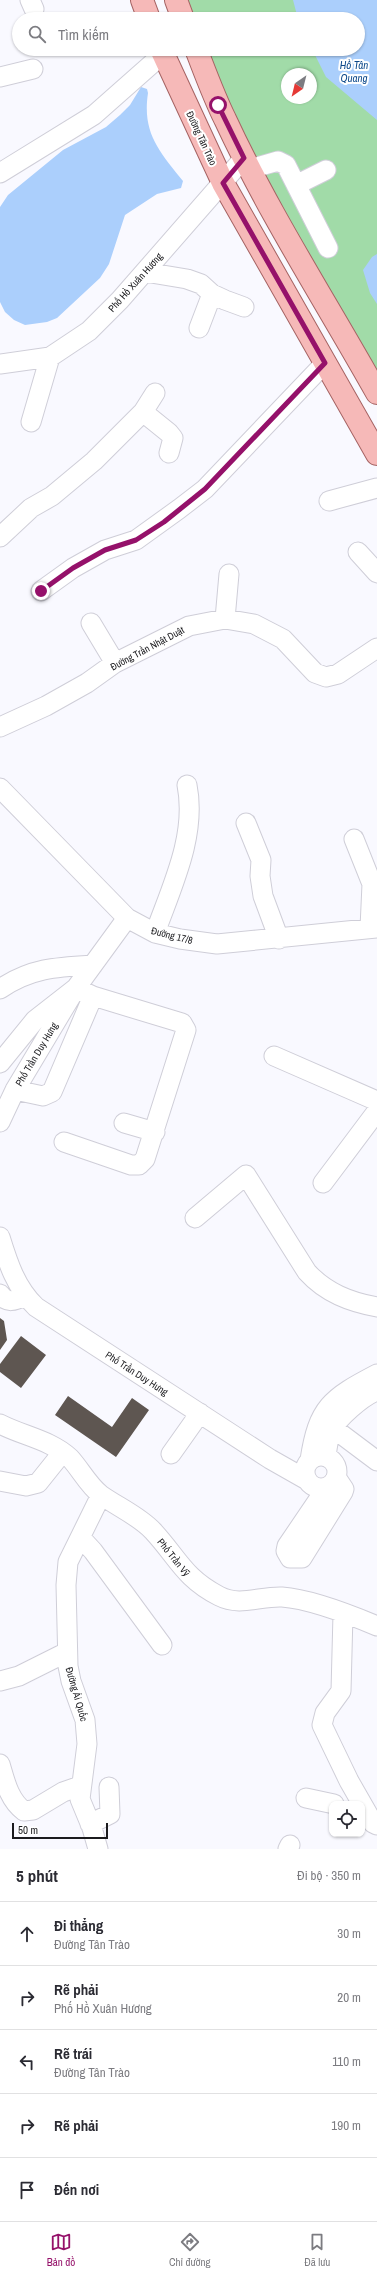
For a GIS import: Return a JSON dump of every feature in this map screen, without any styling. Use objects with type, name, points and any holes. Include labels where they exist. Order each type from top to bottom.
[{"type":"main road","points":[[142,0],[146,12]]},
{"type":"main road","points":[[176,0],[181,12]]},
{"type":"main road","name":"Đường Tân Trào","points":[[164,56],[223,183],[377,454]]},
{"type":"main road","points":[[199,56],[224,119],[247,163],[377,393]]},
{"type":"street","points":[[0,173],[94,115],[158,56]]},
{"type":"street","points":[[0,77],[33,69]]},
{"type":"street","points":[[247,163],[278,161],[286,164],[328,248]]},
{"type":"street","name":"Phố Hồ Xuân Hương","points":[[0,364],[50,357],[89,331],[145,272],[223,183],[247,163]]},
{"type":"street","points":[[296,185],[326,170]]},
{"type":"street","points":[[145,272],[187,279],[202,284],[212,294],[244,306]]},
{"type":"street","points":[[199,328],[212,294]]},
{"type":"street","points":[[31,422],[50,357]]},
{"type":"street","points":[[41,591],[73,568],[105,550],[136,540],[205,489],[325,363]]},
{"type":"street","points":[[0,537],[32,508],[74,479],[143,412],[155,393]]},
{"type":"street","points":[[143,412],[173,438],[169,453]]},
{"type":"street","points":[[329,501],[377,488]]},
{"type":"street","points":[[358,552],[377,573]]},
{"type":"street","points":[[225,619],[229,574]]},
{"type":"street","name":"Đường Trần Nhật Duật","points":[[0,727],[46,706],[87,683],[115,663],[189,626],[225,619],[254,624],[283,640],[315,673],[326,677],[338,674],[377,648]]},
{"type":"street","points":[[91,623],[115,663]]},
{"type":"street","points":[[155,933],[179,868],[187,833],[190,797],[187,785]]},
{"type":"street","name":"Đường 17/8","points":[[0,788],[127,918],[155,933],[180,939],[217,944],[279,939],[374,928]]},
{"type":"street","points":[[246,823],[261,860],[260,876],[264,896],[279,939]]},
{"type":"street","points":[[354,839],[372,884],[374,928]]},
{"type":"street","points":[[0,1063],[35,1020],[76,988],[127,918]]},
{"type":"street","points":[[0,989],[13,980],[44,968],[93,965]]},
{"type":"street","points":[[64,1142],[109,1159],[131,1165],[139,1165],[149,1152],[186,1030],[182,1022],[93,996],[76,988]]},
{"type":"street","name":"Phố Trần Duy Hưng","points":[[0,1122],[15,1090],[76,988]]},
{"type":"street","points":[[15,1090],[43,1096],[52,1092],[93,996]]},
{"type":"street","points":[[274,1056],[377,1102]]},
{"type":"street","points":[[322,1183],[377,1111]]},
{"type":"street","points":[[124,1123],[155,1132]]},
{"type":"street","points":[[195,1218],[246,1176],[307,1272],[319,1285],[353,1302],[377,1307]]},
{"type":"street","name":"Phố Trần Duy Hưng","points":[[0,1237],[15,1280],[24,1296],[36,1307],[270,1459],[307,1480]]},
{"type":"street","points":[[0,1294],[9,1301],[14,1301],[24,1296]]},
{"type":"street","points":[[318,1458],[314,1435],[318,1422],[326,1410],[348,1389],[377,1374]]},
{"type":"street","points":[[318,1458],[334,1463],[337,1472],[332,1482],[318,1487],[307,1480],[305,1470],[318,1458],[332,1428],[351,1408],[377,1391]]},
{"type":"street","points":[[171,1454],[200,1413]]},
{"type":"street","name":"Phố Trần Vỹ","points":[[0,1424],[18,1433],[43,1441],[70,1458],[101,1495],[145,1524],[153,1531],[190,1578],[220,1596],[233,1601],[244,1602],[282,1597],[343,1614],[377,1626]]},
{"type":"street","points":[[332,1428],[377,1460]]},
{"type":"street","points":[[0,1482],[26,1486],[38,1483],[62,1453]]},
{"type":"street","name":"Đường Ái Quốc","points":[[98,1849],[80,1799],[80,1786],[86,1761],[85,1720],[71,1680],[67,1652],[66,1585],[68,1562],[101,1495]]},
{"type":"street","points":[[80,1538],[93,1551],[162,1645]]},
{"type":"street","points":[[343,1614],[341,1691],[325,1713],[322,1725],[370,1820]]},
{"type":"street","points":[[0,1681],[19,1676],[67,1652]]},
{"type":"street","points":[[0,1764],[8,1790],[13,1800],[24,1811],[33,1810],[63,1792],[80,1786]]},
{"type":"street","points":[[90,1824],[110,1814],[109,1787]]},
{"type":"street","points":[[306,1798],[329,1803]]},
{"type":"green space","points":[[185,0],[377,0],[377,384],[286,237],[209,56],[365,56],[365,12],[190,12]]},
{"type":"water","name":"Hồ Tân Quang","points":[[293,0],[377,0],[377,120],[326,77],[316,56],[365,56],[365,12],[296,12]]},
{"type":"water","points":[[141,87],[147,89],[148,93],[147,107],[150,131],[160,151],[183,181],[181,188],[157,194],[125,215],[109,264],[100,278],[57,318],[47,322],[25,325],[14,320],[5,312],[0,302],[0,207],[8,195],[63,150],[106,127],[130,105]]},
{"type":"water","points":[[377,254],[377,304],[370,293],[363,270],[372,257]]},
{"type":"building","points":[[0,1318],[4,1321],[7,1340],[0,1350]]},
{"type":"building","points":[[21,1336],[46,1355],[21,1388],[0,1372],[0,1364]]},
{"type":"building","points":[[68,1396],[112,1427],[132,1398],[149,1410],[116,1457],[55,1415]]},
{"type":"route","points":[[41,591],[73,568],[105,550],[136,540],[164,522],[205,489],[325,363],[223,183],[244,158],[218,105]]}]
